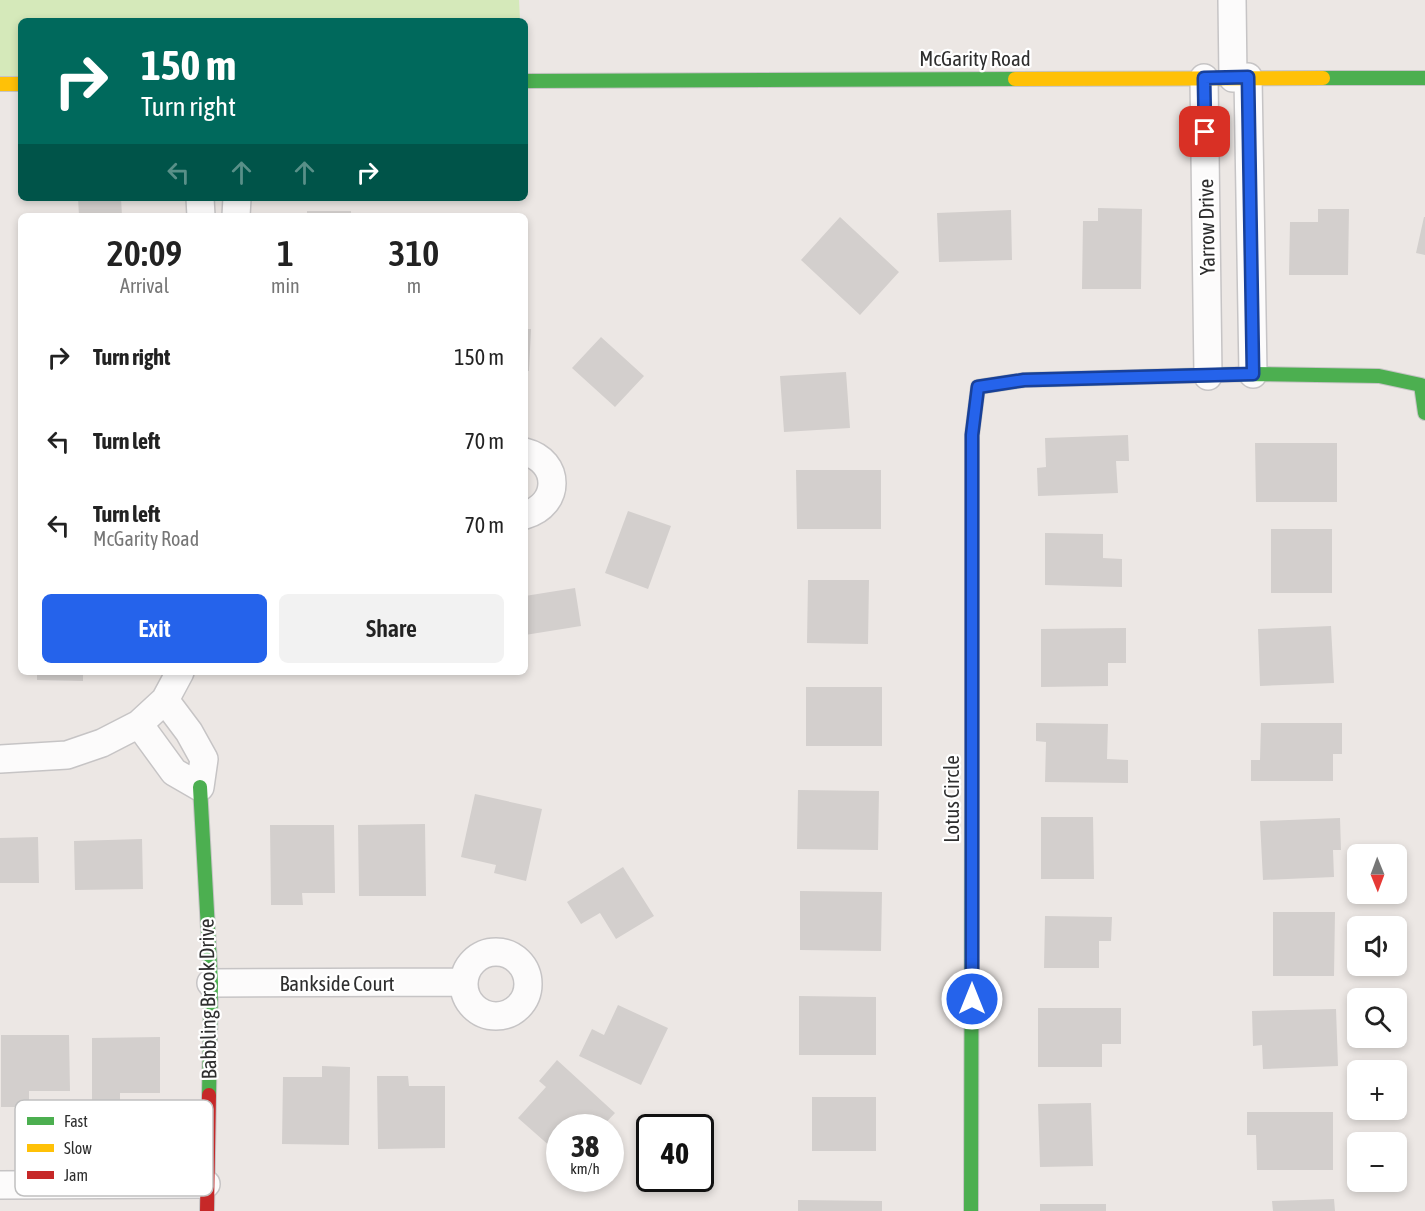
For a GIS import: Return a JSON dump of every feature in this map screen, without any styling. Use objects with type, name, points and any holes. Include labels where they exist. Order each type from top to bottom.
[{"type":"street","points":[[1232,0],[1241,78],[1253,374]]},
{"type":"street","name":"Yarrow Drive","points":[[1204,78],[1208,376]]},
{"type":"street","name":"McGarity Road","points":[[528,81],[1425,78]]},
{"type":"street","points":[[0,84],[18,84]]},
{"type":"street","points":[[1208,376],[1253,374],[1379,376],[1421,385],[1425,413]]},
{"type":"street","name":"Lotus Circle","points":[[971,1211],[972,435],[978,387],[1024,380],[1208,376]]},
{"type":"street","points":[[528,453],[536,454],[548,467],[553,483],[548,500],[536,512],[528,514]]},
{"type":"street","points":[[0,759],[67,755],[102,743],[139,724],[165,700],[178,675]]},
{"type":"street","name":"Babbling Brook Drive","points":[[165,700],[189,732],[204,759],[200,787],[211,983],[208,1100]]},
{"type":"street","points":[[139,724],[174,772],[200,787]]},
{"type":"street","name":"Bankside Court","points":[[211,983],[462,982]]},
{"type":"street","points":[[0,1185],[15,1185]]},
{"type":"street","name":"Babbling Brook Drive","points":[[206,1196],[207,1211]]},
{"type":"green space","points":[[0,0],[519,0],[520,18],[18,18],[18,84],[0,84]]},
{"type":"building","points":[[78,201],[121,201],[122,213],[79,213]]},
{"type":"building","points":[[1098,208],[1142,209],[1141,289],[1082,289],[1083,221],[1098,221]]},
{"type":"building","points":[[1318,209],[1349,209],[1348,275],[1289,275],[1290,222],[1318,222]]},
{"type":"building","points":[[1011,210],[1012,260],[939,262],[937,213]]},
{"type":"building","points":[[307,211],[351,211],[351,213],[307,213]]},
{"type":"building","points":[[840,217],[899,272],[860,315],[801,260]]},
{"type":"building","points":[[1425,217],[1425,255],[1416,253]]},
{"type":"building","points":[[528,329],[531,329],[529,371]]},
{"type":"building","points":[[601,337],[644,376],[615,407],[572,368]]},
{"type":"building","points":[[846,372],[850,428],[784,432],[780,376]]},
{"type":"building","points":[[1128,435],[1129,461],[1116,461],[1118,493],[1038,496],[1037,468],[1046,467],[1045,438]]},
{"type":"building","points":[[1255,443],[1337,443],[1337,502],[1256,502]]},
{"type":"building","points":[[796,470],[881,470],[881,529],[797,529]]},
{"type":"building","points":[[628,511],[671,526],[648,589],[605,573]]},
{"type":"building","points":[[1271,529],[1332,529],[1332,593],[1271,593]]},
{"type":"building","points":[[1045,533],[1103,534],[1103,558],[1122,559],[1122,587],[1045,585]]},
{"type":"building","points":[[808,580],[869,580],[868,644],[807,643]]},
{"type":"building","points":[[575,588],[581,626],[528,635],[528,596]]},
{"type":"building","points":[[1331,626],[1334,683],[1260,686],[1258,629]]},
{"type":"building","points":[[1126,628],[1126,663],[1108,663],[1108,686],[1041,687],[1041,629]]},
{"type":"building","points":[[37,675],[83,675],[83,681],[37,680]]},
{"type":"building","points":[[806,687],[882,687],[882,746],[806,746]]},
{"type":"building","points":[[1036,723],[1108,724],[1107,759],[1128,760],[1128,783],[1045,782],[1046,742],[1036,741]]},
{"type":"building","points":[[1261,723],[1342,723],[1342,754],[1333,754],[1333,781],[1251,781],[1251,760],[1260,760]]},
{"type":"building","points":[[798,790],[879,791],[878,850],[797,849]]},
{"type":"building","points":[[475,794],[542,809],[526,881],[494,873],[496,865],[461,857]]},
{"type":"building","points":[[1041,817],[1093,817],[1094,879],[1041,879]]},
{"type":"building","points":[[1340,818],[1341,850],[1333,850],[1334,877],[1263,880],[1260,821]]},
{"type":"building","points":[[425,824],[426,896],[359,896],[358,825]]},
{"type":"building","points":[[270,825],[334,825],[335,893],[302,893],[303,905],[271,905]]},
{"type":"building","points":[[38,837],[39,883],[0,883],[0,838]]},
{"type":"building","points":[[142,839],[143,889],[75,890],[74,841]]},
{"type":"building","points":[[623,867],[654,916],[616,939],[600,913],[581,924],[567,902]]},
{"type":"building","points":[[800,891],[882,892],[881,951],[800,950]]},
{"type":"building","points":[[1273,912],[1335,912],[1334,976],[1273,976]]},
{"type":"building","points":[[1045,916],[1112,917],[1111,941],[1099,941],[1099,968],[1044,968]]},
{"type":"building","points":[[799,996],[876,997],[876,1055],[799,1055]]},
{"type":"building","points":[[618,1005],[668,1028],[641,1085],[579,1056],[592,1029],[604,1035]]},
{"type":"building","points":[[1038,1008],[1121,1008],[1121,1044],[1102,1044],[1102,1067],[1038,1067]]},
{"type":"building","points":[[1336,1009],[1338,1066],[1263,1069],[1262,1045],[1253,1046],[1252,1011]]},
{"type":"building","points":[[1,1035],[69,1035],[70,1091],[29,1091],[29,1100],[15,1100],[15,1107],[1,1107]]},
{"type":"building","points":[[160,1037],[160,1093],[120,1093],[120,1100],[92,1100],[92,1038]]},
{"type":"building","points":[[557,1060],[615,1113],[546,1114],[546,1143],[518,1118],[546,1087],[539,1081]]},
{"type":"building","points":[[322,1066],[350,1067],[349,1145],[282,1144],[283,1077],[322,1077]]},
{"type":"building","points":[[377,1076],[408,1076],[409,1086],[445,1086],[445,1148],[378,1149]]},
{"type":"building","points":[[812,1097],[876,1097],[876,1151],[812,1151]]},
{"type":"building","points":[[1091,1103],[1093,1166],[1040,1167],[1038,1104]]},
{"type":"building","points":[[1247,1112],[1333,1112],[1333,1170],[1257,1170],[1256,1135],[1247,1135]]},
{"type":"building","points":[[1334,1199],[1335,1211],[1273,1211],[1272,1201]]},
{"type":"building","points":[[798,1200],[882,1201],[882,1211],[798,1211]]},
{"type":"building","points":[[1040,1204],[1106,1204],[1106,1211],[1040,1211]]},
{"type":"traffic: fast","points":[[1323,78],[1425,78]]},
{"type":"traffic: fast","points":[[528,81],[1015,79]]},
{"type":"traffic: fast","points":[[972,465],[972,435],[978,387],[1024,380],[1253,374],[1379,376],[1421,385],[1425,413]]},
{"type":"traffic: fast","points":[[971,1211],[972,774]]},
{"type":"traffic: fast","points":[[200,787],[211,983],[209,1095]]},
{"type":"traffic: slow","points":[[1015,79],[1323,78]]},
{"type":"traffic: slow","points":[[0,84],[18,84]]},
{"type":"traffic: jam","points":[[972,465],[972,774]]},
{"type":"traffic: jam","points":[[209,1095],[209,1100]]},
{"type":"traffic: jam","points":[[207,1196],[207,1211]]},
{"type":"route","points":[[972,999],[972,435],[978,387],[1024,380],[1253,374],[1248,77],[1204,78],[1205,132]]}]
